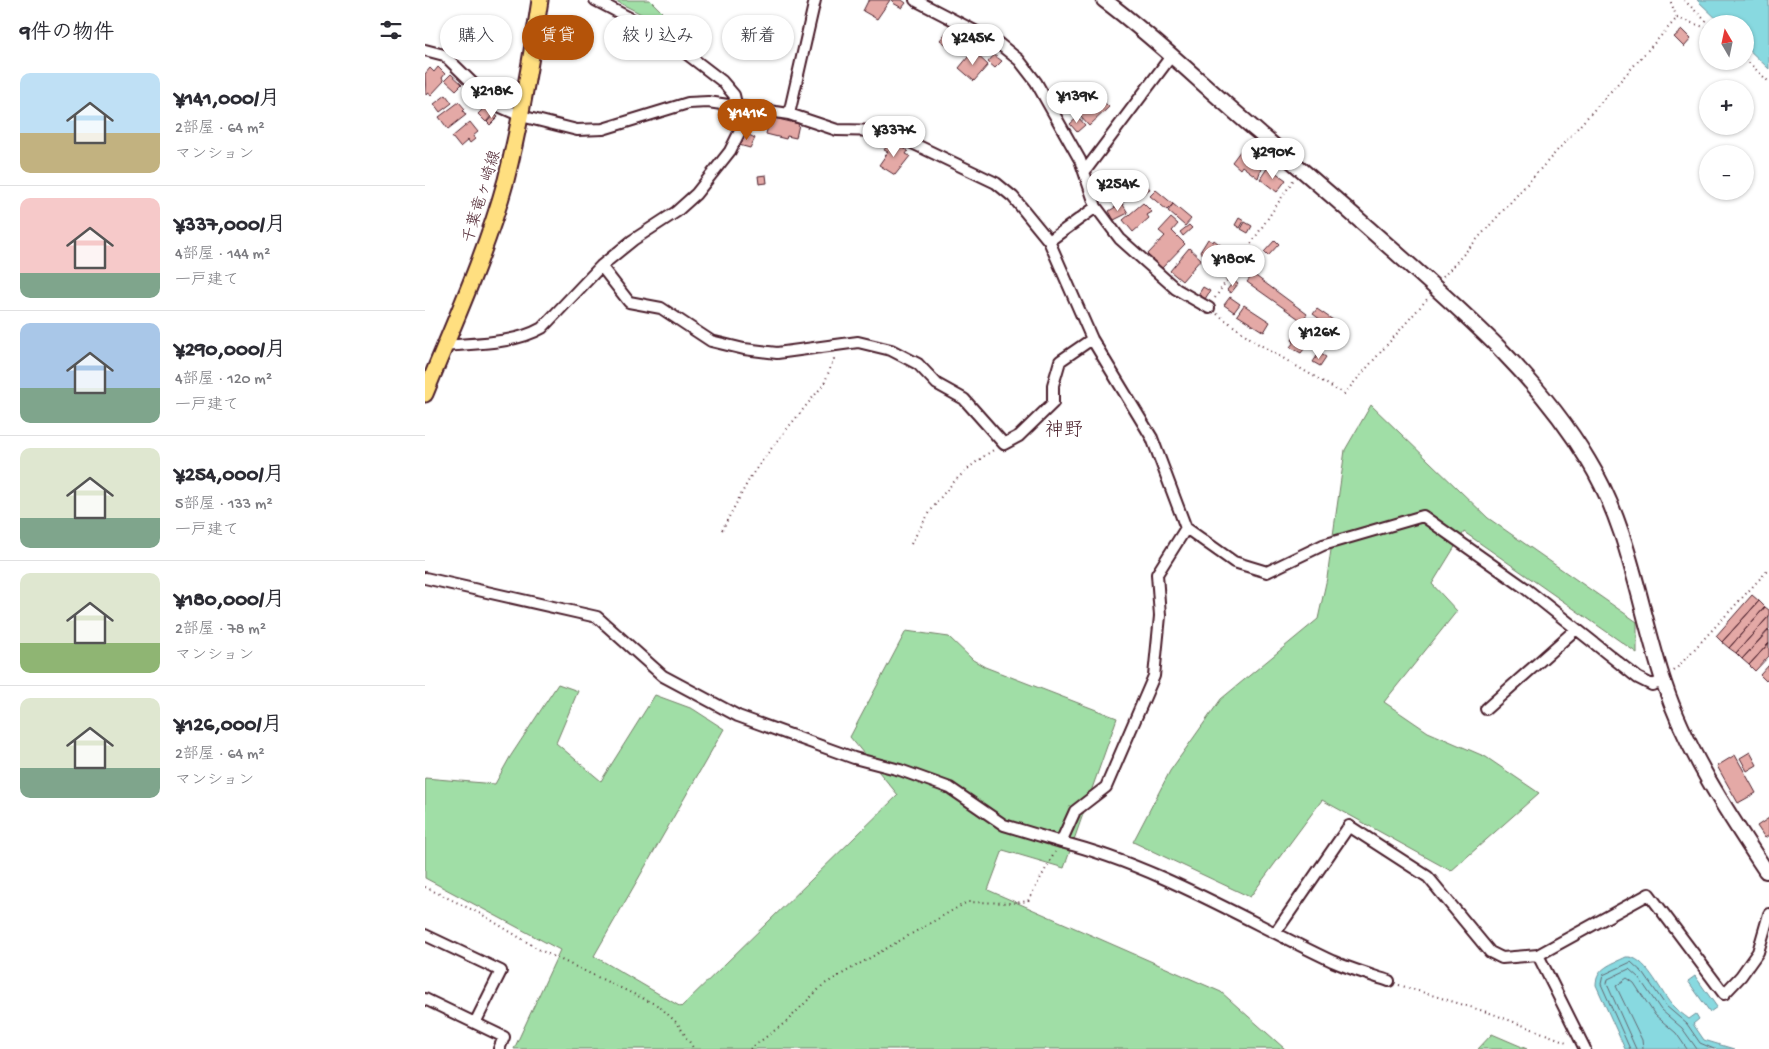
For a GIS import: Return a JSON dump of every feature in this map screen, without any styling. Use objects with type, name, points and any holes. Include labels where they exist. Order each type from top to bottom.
[{"type":"main road","name":"千葉竜ヶ崎線","points":[[425,394],[473,275],[503,189],[521,116],[540,0]]},
{"type":"street","points":[[444,346],[506,339],[533,333],[541,328],[601,266],[633,240],[676,212],[696,194],[729,151],[743,125],[741,108],[734,95],[722,81],[662,35],[595,0]]},
{"type":"street","points":[[789,114],[815,0]]},
{"type":"street","points":[[915,0],[998,43],[1019,60],[1049,103],[1085,171],[1096,207],[1120,239],[1176,289],[1209,308]]},
{"type":"street","points":[[1104,0],[1172,55],[1236,114],[1436,288],[1525,374],[1589,460],[1611,504],[1628,552],[1663,680],[1689,742],[1726,809],[1767,873]]},
{"type":"street","points":[[425,50],[444,55],[494,104],[521,116],[577,130],[603,129],[688,104],[708,102],[789,114],[837,130],[887,131],[996,183],[1013,197],[1049,241],[1092,339],[1152,438],[1186,528],[1234,562],[1267,572],[1323,545],[1423,516],[1525,588],[1575,630],[1638,678],[1652,685],[1663,680]]},
{"type":"street","points":[[1085,171],[1172,55]]},
{"type":"street","points":[[1049,241],[1096,207]]},
{"type":"street","points":[[601,266],[629,302],[661,308],[711,341],[743,349],[777,353],[868,343],[891,350],[918,364],[937,384],[964,399],[1004,444],[1019,436],[1053,403],[1053,385],[1060,361],[1092,339]]},
{"type":"street","points":[[1061,842],[1075,811],[1106,787],[1154,676],[1160,616],[1157,574],[1186,528]]},
{"type":"street","points":[[425,578],[597,616],[663,676],[738,716],[854,758],[900,770],[950,788],[1005,825],[1104,854],[1156,875],[1333,961],[1389,981]]},
{"type":"street","points":[[1486,709],[1575,630]]},
{"type":"street","points":[[1276,932],[1349,826],[1428,877],[1490,952],[1502,958],[1538,955],[1649,894],[1724,994],[1741,976],[1758,952],[1769,914]]},
{"type":"street","points":[[425,935],[501,971],[475,1023]]},
{"type":"street","points":[[1538,955],[1580,1047]]},
{"type":"street","points":[[425,999],[504,1038],[499,1049]]},
{"type":"path","points":[[1670,0],[1677,18]]},
{"type":"path","points":[[1683,0],[1699,15]]},
{"type":"path","points":[[1677,18],[1699,25]]},
{"type":"path","points":[[1301,169],[1209,308],[1257,343],[1344,394],[1677,18]]},
{"type":"path","points":[[1754,68],[1769,82]]},
{"type":"path","points":[[722,530],[751,476],[777,440],[824,384],[840,345]]},
{"type":"path","points":[[911,544],[930,509],[942,493],[983,457],[1004,444]]},
{"type":"path","points":[[1663,680],[1709,635],[1769,569]]},
{"type":"path","points":[[750,1049],[786,1022],[823,985],[967,902],[1014,903],[1028,901],[1061,842]]},
{"type":"path","points":[[425,887],[481,914],[539,950],[659,1006],[678,1024],[694,1049]]},
{"type":"path","points":[[1389,981],[1493,1014],[1580,1047]]},
{"type":"green space","points":[[614,0],[650,0],[662,12],[657,15],[643,15]]},
{"type":"green space","points":[[1371,405],[1488,518],[1637,622],[1637,653],[1464,532],[1432,584],[1457,611],[1384,702],[1428,732],[1486,757],[1539,793],[1451,871],[1322,800],[1250,897],[1133,842],[1170,771],[1221,699],[1318,619],[1327,578],[1345,450]]},
{"type":"green space","points":[[906,631],[949,637],[973,660],[985,667],[1117,718],[1064,868],[1003,850],[988,890],[1221,992],[1285,1049],[514,1049],[560,950],[425,878],[425,778],[495,784],[510,757],[558,684],[578,691],[556,743],[601,781],[655,695],[693,709],[724,729],[594,956],[681,1007],[898,795],[850,737]]},
{"type":"green space","points":[[1492,1034],[1527,1049],[1478,1049]]},
{"type":"water","points":[[1697,0],[1769,0],[1769,69],[1754,55],[1754,15],[1713,15]]},
{"type":"water","points":[[1626,957],[1633,958],[1646,968],[1677,1010],[1689,1019],[1696,1014],[1699,1019],[1693,1024],[1704,1040],[1734,1049],[1625,1049],[1596,985],[1599,974],[1606,967]]},
{"type":"water","points":[[1695,976],[1717,1007],[1710,1012],[1688,981]]},
{"type":"building","points":[[890,0],[877,19],[863,11],[868,1]]},
{"type":"building","points":[[891,0],[902,0],[906,3],[902,8]]},
{"type":"building","points":[[949,29],[964,41],[955,51],[940,40]]},
{"type":"building","points":[[1682,30],[1691,39],[1684,47],[1674,37]]},
{"type":"building","points":[[973,51],[988,65],[974,81],[959,68]]},
{"type":"building","points":[[994,55],[1002,61],[995,68],[988,62]]},
{"type":"building","points":[[438,67],[445,74],[442,78],[444,81],[431,95],[428,93],[426,95],[425,74],[430,68],[434,72]]},
{"type":"building","points":[[451,74],[462,84],[456,90],[445,80]]},
{"type":"building","points":[[446,95],[452,103],[440,112],[434,104]]},
{"type":"building","points":[[1101,99],[1109,107],[1089,126],[1079,115]]},
{"type":"building","points":[[459,102],[465,109],[463,111],[466,115],[448,129],[439,117]]},
{"type":"building","points":[[486,106],[494,113],[486,122],[478,114]]},
{"type":"building","points":[[494,114],[498,117],[490,125],[487,122]]},
{"type":"building","points":[[770,117],[799,124],[796,138],[787,136],[786,139],[766,134]]},
{"type":"building","points":[[1078,117],[1085,125],[1077,132],[1070,124]]},
{"type":"building","points":[[470,122],[478,132],[473,136],[475,139],[470,143],[468,140],[460,147],[452,137]]},
{"type":"building","points":[[745,133],[755,138],[750,148],[739,145]]},
{"type":"building","points":[[894,142],[908,151],[906,154],[910,156],[895,175],[879,165],[888,152],[884,150],[889,143],[892,145]]},
{"type":"building","points":[[1241,150],[1262,166],[1258,178],[1242,166],[1240,169],[1232,162]]},
{"type":"building","points":[[1268,167],[1286,180],[1277,192],[1260,179]]},
{"type":"building","points":[[1137,174],[1150,189],[1135,199],[1133,196],[1123,202],[1116,191],[1129,183],[1127,180]]},
{"type":"building","points":[[766,175],[767,183],[759,184],[758,176]]},
{"type":"building","points":[[1156,190],[1173,204],[1167,210],[1150,196]]},
{"type":"building","points":[[1122,203],[1128,213],[1114,220],[1109,211]]},
{"type":"building","points":[[1143,203],[1152,212],[1147,215],[1149,218],[1133,232],[1123,220]]},
{"type":"building","points":[[1173,204],[1191,219],[1185,226],[1168,211]]},
{"type":"building","points":[[1171,218],[1178,224],[1172,231],[1185,244],[1161,269],[1147,255],[1165,236],[1159,231]]},
{"type":"building","points":[[1239,218],[1244,221],[1240,228],[1235,225]]},
{"type":"building","points":[[1245,222],[1252,226],[1248,233],[1241,229]]},
{"type":"building","points":[[1189,225],[1192,228],[1183,236],[1180,232]]},
{"type":"building","points":[[1208,239],[1213,242],[1214,240],[1233,255],[1225,268],[1200,252]]},
{"type":"building","points":[[1275,240],[1279,244],[1268,256],[1264,252]]},
{"type":"building","points":[[1189,248],[1201,259],[1182,281],[1170,271]]},
{"type":"building","points":[[1253,274],[1307,314],[1302,321],[1247,282]]},
{"type":"building","points":[[1234,281],[1238,284],[1231,293],[1227,290]]},
{"type":"building","points":[[1203,287],[1210,291],[1205,299],[1198,295]]},
{"type":"building","points":[[1230,297],[1240,304],[1234,312],[1224,305]]},
{"type":"building","points":[[1244,305],[1270,322],[1264,332],[1237,315]]},
{"type":"building","points":[[1317,309],[1333,320],[1329,326],[1313,314]]},
{"type":"building","points":[[1300,328],[1310,335],[1305,342],[1308,344],[1301,353],[1290,347]]},
{"type":"building","points":[[1319,353],[1326,357],[1320,366],[1313,362]]},
{"type":"building","points":[[1752,595],[1759,601],[1722,642],[1716,636]]},
{"type":"building","points":[[1759,601],[1765,607],[1729,648],[1722,642]]},
{"type":"building","points":[[1765,607],[1769,610],[1769,616],[1736,653],[1729,648]]},
{"type":"building","points":[[1769,616],[1769,629],[1742,659],[1736,653]]},
{"type":"building","points":[[1769,630],[1769,643],[1749,665],[1742,659]]},
{"type":"building","points":[[1769,643],[1769,656],[1755,671],[1749,665]]},
{"type":"building","points":[[1769,665],[1769,678],[1766,681],[1760,675]]},
{"type":"building","points":[[1750,752],[1757,765],[1747,771],[1740,758]]},
{"type":"building","points":[[1735,755],[1756,793],[1738,803],[1717,766]]},
{"type":"building","points":[[1769,818],[1769,835],[1765,838],[1757,826]]},
{"type":"district","name":"神野","points":[[1064,428]]}]
